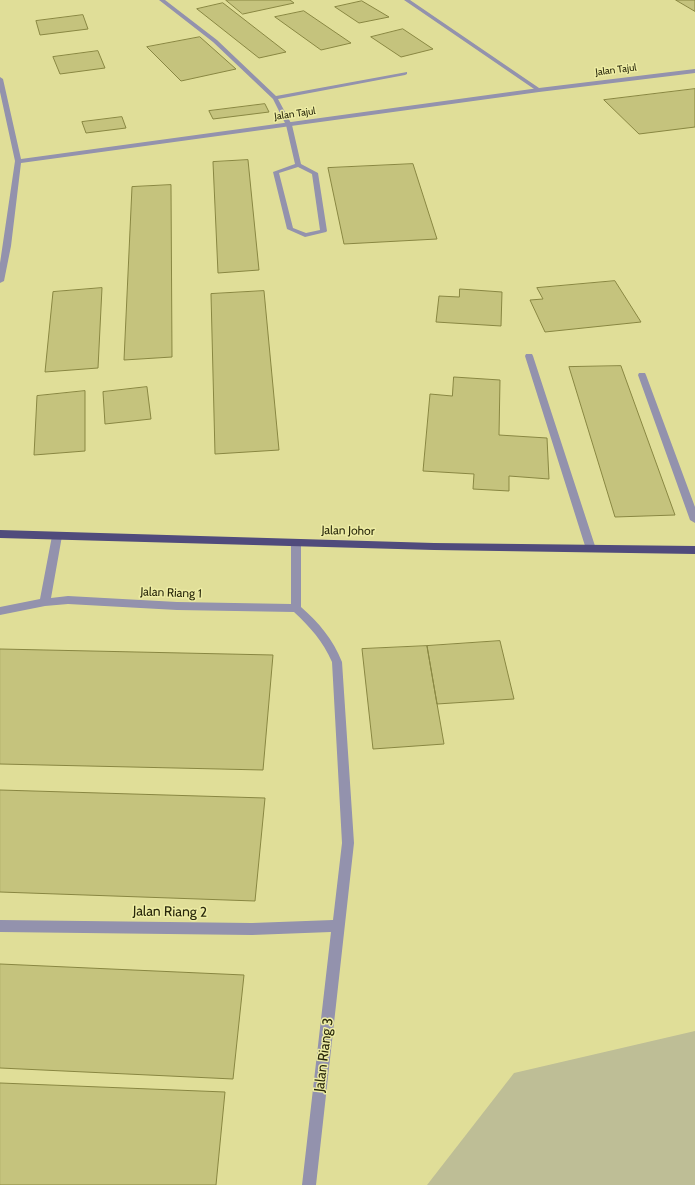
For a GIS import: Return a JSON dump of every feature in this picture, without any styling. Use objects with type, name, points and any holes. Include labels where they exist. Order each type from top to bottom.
[{"type":"highway","name":"Jalan Johor","points":[[0,534],[591,550],[695,550]]},
{"type":"street","points":[[162,0],[215,41],[276,98],[289,125],[298,164],[315,173],[324,231],[305,235],[290,229],[276,172],[298,164]]},
{"type":"street","points":[[407,0],[539,90]]},
{"type":"street","name":"Jalan Tajul","points":[[18,161],[539,90],[695,71]]},
{"type":"street","points":[[276,98],[405,73]]},
{"type":"street","points":[[0,79],[18,161],[7,246],[0,281]]},
{"type":"street","points":[[529,356],[591,550]]},
{"type":"street","points":[[642,375],[695,520]]},
{"type":"street","points":[[45,602],[57,536]]},
{"type":"street","points":[[296,543],[296,608]]},
{"type":"street","name":"Jalan Riang 1","points":[[0,611],[45,602],[68,600],[177,606],[296,608]]},
{"type":"street","name":"Jalan Riang 3","points":[[296,608],[318,629],[331,645],[337,662],[348,843],[309,1185]]},
{"type":"street","name":"Jalan Riang 2","points":[[0,926],[252,929],[339,926]]},
{"type":"green space","points":[[695,1031],[695,1185],[427,1185],[514,1073]]},
{"type":"building","points":[[226,0],[290,0],[294,3],[243,14]]},
{"type":"building","points":[[676,0],[695,0],[695,11]]},
{"type":"building","points":[[362,1],[389,17],[359,23],[335,7]]},
{"type":"building","points":[[223,3],[286,52],[259,58],[197,9]]},
{"type":"building","points":[[304,11],[351,43],[321,50],[275,17]]},
{"type":"building","points":[[83,15],[88,29],[40,35],[36,21]]},
{"type":"building","points":[[403,29],[433,49],[401,57],[371,37]]},
{"type":"building","points":[[200,37],[236,69],[181,81],[147,47]]},
{"type":"building","points":[[98,51],[105,68],[60,74],[53,57]]},
{"type":"building","points":[[695,89],[695,127],[639,134],[604,100]]},
{"type":"building","points":[[265,104],[269,112],[213,119],[209,111]]},
{"type":"building","points":[[122,117],[126,128],[86,133],[82,122]]},
{"type":"building","points":[[248,160],[259,270],[218,273],[213,162]]},
{"type":"building","points":[[413,164],[437,239],[344,244],[328,168]]},
{"type":"building","points":[[171,185],[172,357],[124,360],[132,187]]},
{"type":"building","points":[[615,281],[641,322],[545,332],[530,300],[543,299],[537,288]]},
{"type":"building","points":[[102,288],[98,368],[45,372],[53,292]]},
{"type":"building","points":[[460,289],[502,292],[501,326],[436,322],[439,296],[459,297]]},
{"type":"building","points":[[264,291],[279,450],[215,454],[211,294]]},
{"type":"building","points":[[621,366],[675,515],[615,517],[569,367]]},
{"type":"building","points":[[454,377],[500,380],[499,435],[547,438],[549,479],[509,476],[509,491],[473,489],[474,474],[423,471],[430,394],[452,396]]},
{"type":"building","points":[[147,387],[151,419],[105,424],[103,392]]},
{"type":"building","points":[[85,391],[85,451],[34,455],[37,396]]},
{"type":"building","points":[[500,641],[514,699],[437,704],[427,646]]},
{"type":"building","points":[[427,646],[444,744],[373,749],[362,649]]},
{"type":"building","points":[[0,649],[273,655],[263,770],[0,764]]},
{"type":"building","points":[[0,790],[265,798],[255,901],[0,892]]},
{"type":"building","points":[[0,964],[244,975],[233,1079],[0,1068]]},
{"type":"building","points":[[0,1083],[225,1092],[216,1185],[0,1185]]}]
